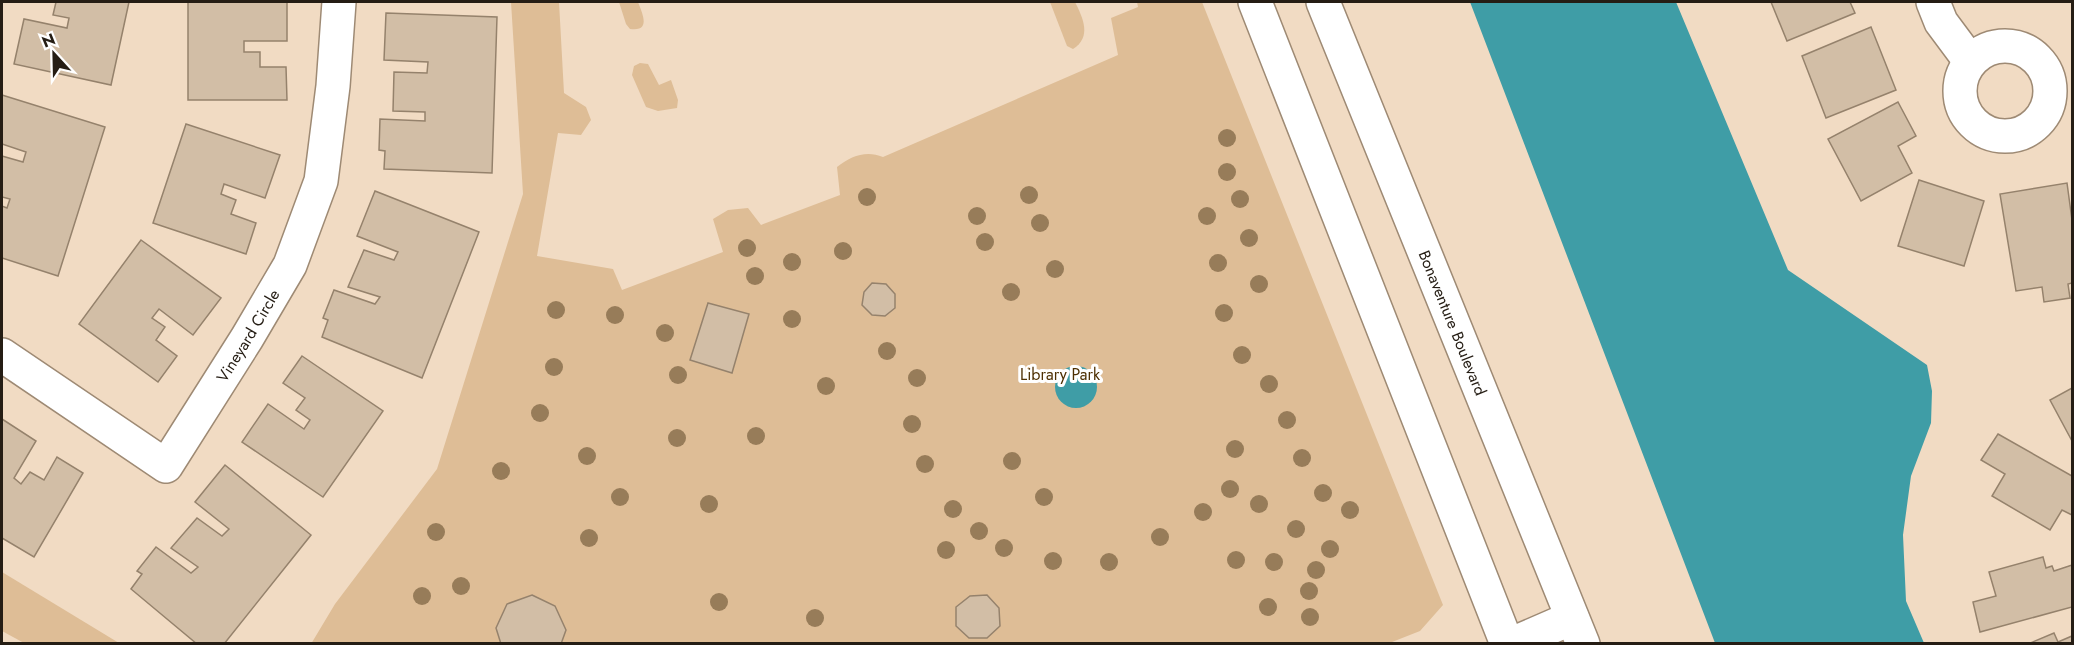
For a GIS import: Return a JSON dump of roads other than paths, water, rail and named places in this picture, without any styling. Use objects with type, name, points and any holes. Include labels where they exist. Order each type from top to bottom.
[{"type":"main road","name":"Vineyard Circle","points":[[2,355],[166,466],[290,265],[321,181],[333,86],[339,2]]},
{"type":"main road","points":[[1255,2],[1507,644]]},
{"type":"main road","points":[[1316,2],[1341,47]]},
{"type":"main road","name":"Bonaventure Boulevard","points":[[1323,2],[1577,631]]},
{"type":"main road","points":[[1933,2],[1941,22],[1971,61]]},
{"type":"main road","points":[[1512,644],[1577,631]]},
{"type":"water","points":[[1470,2],[1676,2],[1788,270],[1927,365],[1932,391],[1931,423],[1911,476],[1903,535],[1906,601],[1924,643],[1715,643]]},
{"type":"water","points":[[1076,366],[1091,372],[1097,387],[1091,402],[1076,408],[1061,402],[1055,387],[1061,372]]},
{"type":"park label","name":"Library Park","points":[[1060,374]]}]
